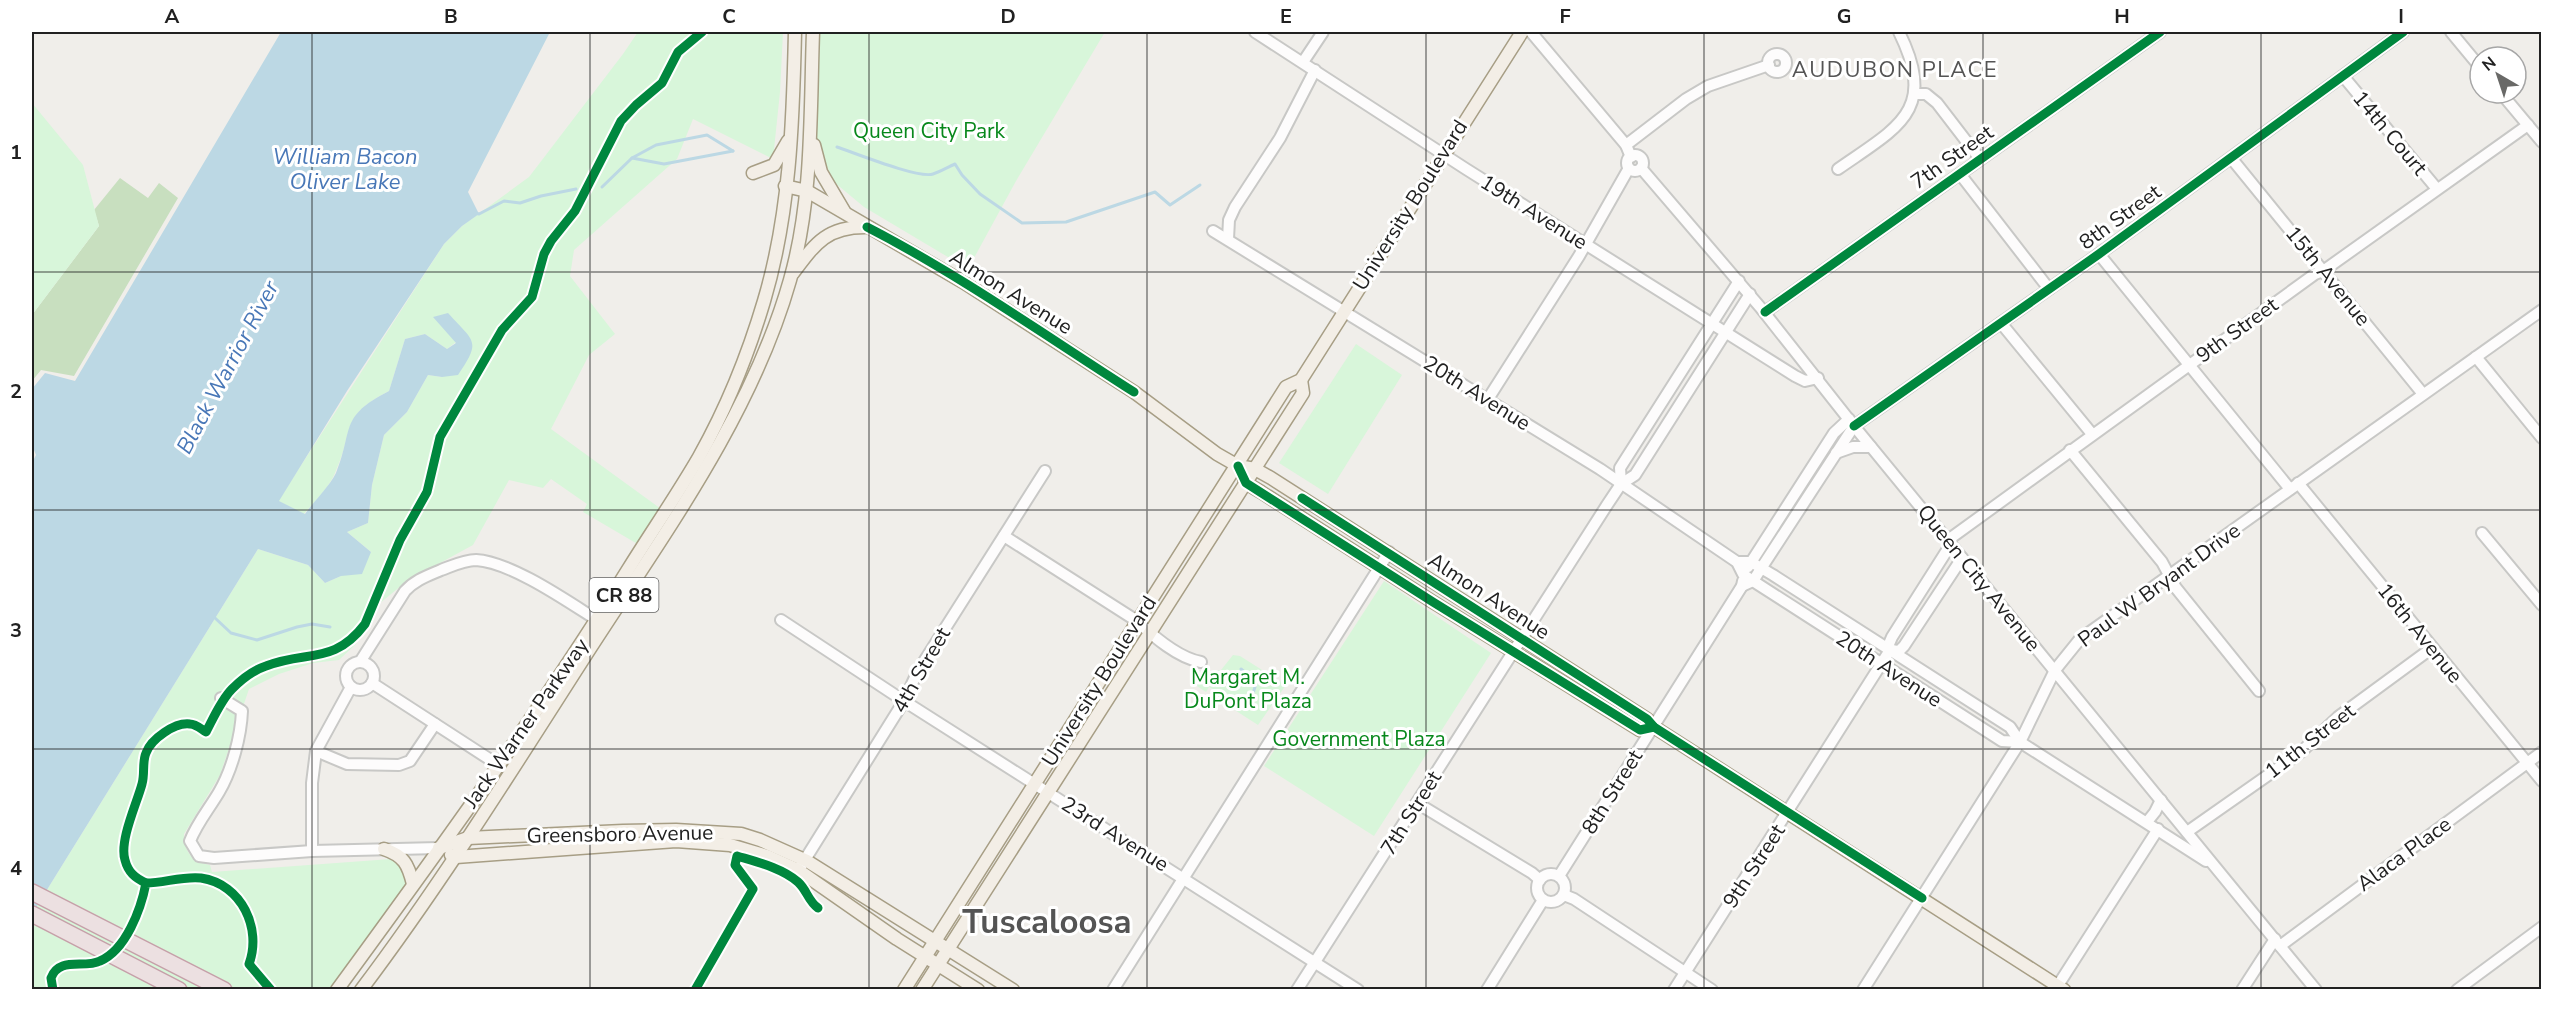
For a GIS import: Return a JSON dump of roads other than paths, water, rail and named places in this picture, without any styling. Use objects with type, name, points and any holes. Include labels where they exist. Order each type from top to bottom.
[{"type":"highway","points":[[32,892],[224,990]]},
{"type":"highway","points":[[32,914],[179,990]]},
{"type":"main road","name":"Jack Warner Parkway","points":[[337,990],[500,766],[597,620],[695,464],[718,419],[747,351],[764,302],[782,227],[792,135],[795,32]]},
{"type":"main road","name":"Jack Warner Parkway","points":[[361,990],[456,857],[646,563],[753,383],[779,316],[791,277],[807,191],[813,32]]},
{"type":"main road","name":"University Boulevard","points":[[904,990],[1286,387],[1301,380],[1522,32]]},
{"type":"main road","points":[[811,131],[820,172],[848,216]]},
{"type":"main road","points":[[753,173],[774,165],[792,135]]},
{"type":"main road","name":"Almon Avenue","points":[[786,186],[807,191],[867,227],[910,249],[1045,334],[1134,392],[1217,454],[1238,466],[1256,469],[1389,552],[1647,719],[1654,727],[2059,988]]},
{"type":"main road","points":[[791,277],[818,242],[827,235],[843,229],[867,227]]},
{"type":"main road","name":"University Boulevard","points":[[922,990],[1256,469],[1303,393],[1301,380]]},
{"type":"main road","points":[[1238,466],[1246,483]]},
{"type":"main road","name":"Almon Avenue","points":[[1246,483],[1640,730],[1654,727]]},
{"type":"main road","points":[[489,804],[486,820],[496,832],[504,836]]},
{"type":"main road","name":"Greensboro Avenue","points":[[439,848],[468,838],[504,836],[623,831],[710,831],[741,834],[760,840],[936,940],[1013,990]]},
{"type":"main road","name":"Greensboro Avenue","points":[[439,848],[456,857],[676,841],[730,845],[801,865],[925,957],[978,990]]},
{"type":"main road","points":[[384,849],[403,858],[409,868],[413,884]]},
{"type":"street","name":"19th Avenue","points":[[1255,32],[1443,154],[1795,376],[1805,381],[1818,378]]},
{"type":"street","points":[[1303,62],[1323,32]]},
{"type":"street","points":[[1488,399],[1586,244],[1630,162],[1626,145],[1532,32]]},
{"type":"street","points":[[1838,169],[1899,124],[1908,114],[1915,94],[1911,61],[1899,32]]},
{"type":"street","points":[[2139,32],[2147,41]]},
{"type":"street","name":"7th Street","points":[[1764,312],[2160,32]]},
{"type":"street","name":"8th Street","points":[[1559,876],[1746,580],[1751,562],[1834,434],[2100,254],[2403,32]]},
{"type":"street","points":[[2451,32],[2468,53]]},
{"type":"street","points":[[1626,145],[1686,99],[1708,86],[1769,65]]},
{"type":"street","points":[[1228,239],[1229,220],[1235,207],[1280,138],[1315,70]]},
{"type":"street","name":"14th Court","points":[[2343,76],[2437,189]]},
{"type":"street","points":[[1915,94],[1926,94],[1936,103],[1980,159]]},
{"type":"street","points":[[2511,105],[2541,142]]},
{"type":"street","name":"9th Street","points":[[1674,990],[1890,650],[1889,644],[1892,637],[1950,542],[2070,450],[2189,364],[2528,125]]},
{"type":"street","name":"15th Avenue","points":[[2232,159],[2423,394]]},
{"type":"street","name":"Queen City Avenue","points":[[1630,162],[1635,171],[1641,168],[1739,281],[1871,447],[2316,990]]},
{"type":"street","points":[[1960,174],[2049,290]]},
{"type":"street","name":"20th Avenue","points":[[1213,231],[1488,399],[1621,484],[1737,562],[1746,580],[2002,741],[2020,742]]},
{"type":"street","name":"16th Avenue","points":[[2100,254],[2189,364],[2432,648],[2541,781]]},
{"type":"street","name":"7th Street","points":[[1621,484],[1620,468],[1739,281]]},
{"type":"street","name":"7th Street","points":[[1297,990],[1621,484],[1635,475],[1749,294]]},
{"type":"street","name":"Paul W Bryant Drive","points":[[1863,990],[2020,742],[2055,670],[2080,639],[2423,394],[2540,315]]},
{"type":"street","points":[[2001,323],[2092,434]]},
{"type":"street","points":[[2476,357],[2541,438]]},
{"type":"street","name":"8th Street","points":[[1746,580],[1760,568],[1835,453],[1851,422]]},
{"type":"street","points":[[1835,453],[1853,447],[1871,447]]},
{"type":"street","points":[[2070,450],[2162,561],[2176,588],[2259,691]]},
{"type":"street","name":"4th Street","points":[[801,865],[904,701],[918,671],[1045,471]]},
{"type":"street","points":[[2482,533],[2541,605]]},
{"type":"street","points":[[1004,536],[1137,621],[1150,634],[1190,660],[1201,662]]},
{"type":"street","points":[[1113,990],[1389,552]]},
{"type":"street","name":"9th Street","points":[[1890,650],[1899,651],[1904,646],[1962,558]]},
{"type":"street","points":[[360,662],[405,591],[413,583],[460,562],[476,560],[507,569],[548,590],[597,620]]},
{"type":"street","points":[[1737,562],[1751,562]]},
{"type":"street","name":"20th Avenue","points":[[1751,562],[2010,727],[2020,742],[2216,867]]},
{"type":"street","name":"23rd Avenue","points":[[781,620],[1358,990]]},
{"type":"street","name":"11th Street","points":[[2187,832],[2301,752],[2338,717],[2432,648]]},
{"type":"street","points":[[366,663],[373,669],[372,684],[364,689],[351,687],[346,680],[347,671],[352,664],[366,663]]},
{"type":"street","points":[[372,684],[500,766]]},
{"type":"street","points":[[312,851],[312,783],[316,751],[351,687]]},
{"type":"street","name":"Greensboro Avenue","points":[[221,698],[242,711],[242,724],[220,791],[195,828],[190,841],[192,849],[199,856],[214,858],[312,851],[439,848]]},
{"type":"street","points":[[316,751],[347,764],[399,765],[410,761],[435,724]]},
{"type":"street","name":"Alaca Place","points":[[2277,942],[2541,752]]},
{"type":"street","points":[[2146,822],[2155,812],[2161,800]]},
{"type":"street","points":[[1417,803],[1540,880]]},
{"type":"street","points":[[2059,988],[2158,829]]},
{"type":"street","points":[[1548,874],[1559,876],[1564,883],[1564,895],[1555,902],[1544,900],[1538,892],[1540,880],[1548,874]]},
{"type":"street","points":[[1564,895],[1574,899],[1712,990]]},
{"type":"street","points":[[1487,990],[1544,900]]},
{"type":"street","points":[[2457,990],[2541,927]]},
{"type":"street","points":[[2242,990],[2277,942]]},
{"type":"water","name":"William Bacon Oliver Lake","points":[[281,32],[550,32],[468,192],[479,214],[462,226],[444,244],[347,391],[279,501],[305,514],[325,489],[336,473],[350,425],[355,417],[373,400],[389,391],[405,339],[425,334],[447,349],[456,343],[433,317],[448,313],[469,336],[472,348],[458,375],[442,377],[428,375],[407,412],[384,435],[372,485],[368,523],[347,532],[371,552],[362,574],[341,576],[325,583],[308,565],[258,549],[32,914],[32,463],[36,455],[32,445],[32,389],[45,373],[75,381]]},
{"type":"waterway","points":[[602,187],[632,158],[656,145],[707,135],[733,151]]},
{"type":"waterway","points":[[837,147],[926,175],[955,164],[980,194],[1022,223],[1066,222],[1155,192],[1170,205],[1200,185]]},
{"type":"waterway","points":[[632,158],[664,164],[733,151]]},
{"type":"waterway","points":[[475,213],[479,214],[504,201],[520,203],[576,189]]},
{"type":"waterway","points":[[215,618],[231,633],[257,640],[312,624],[330,627]]},
{"type":"waterway","points":[[1241,669],[1248,675]]},
{"type":"waterway","points":[[1244,703],[1252,696],[1255,687],[1251,680]]},
{"type":"district","name":"AUDUBON PLACE","points":[[1895,69]]},
{"type":"district","name":"Tuscaloosa","points":[[1047,921]]},
{"type":"park label","name":"Queen City Park","points":[[929,131]]},
{"type":"park label","name":"Margaret M. DuPont Plaza","points":[[1248,689]]},
{"type":"park label","name":"Government Plaza","points":[[1359,739]]},
{"type":"water label","name":"Black Warrior River","points":[[227,367]]}]
